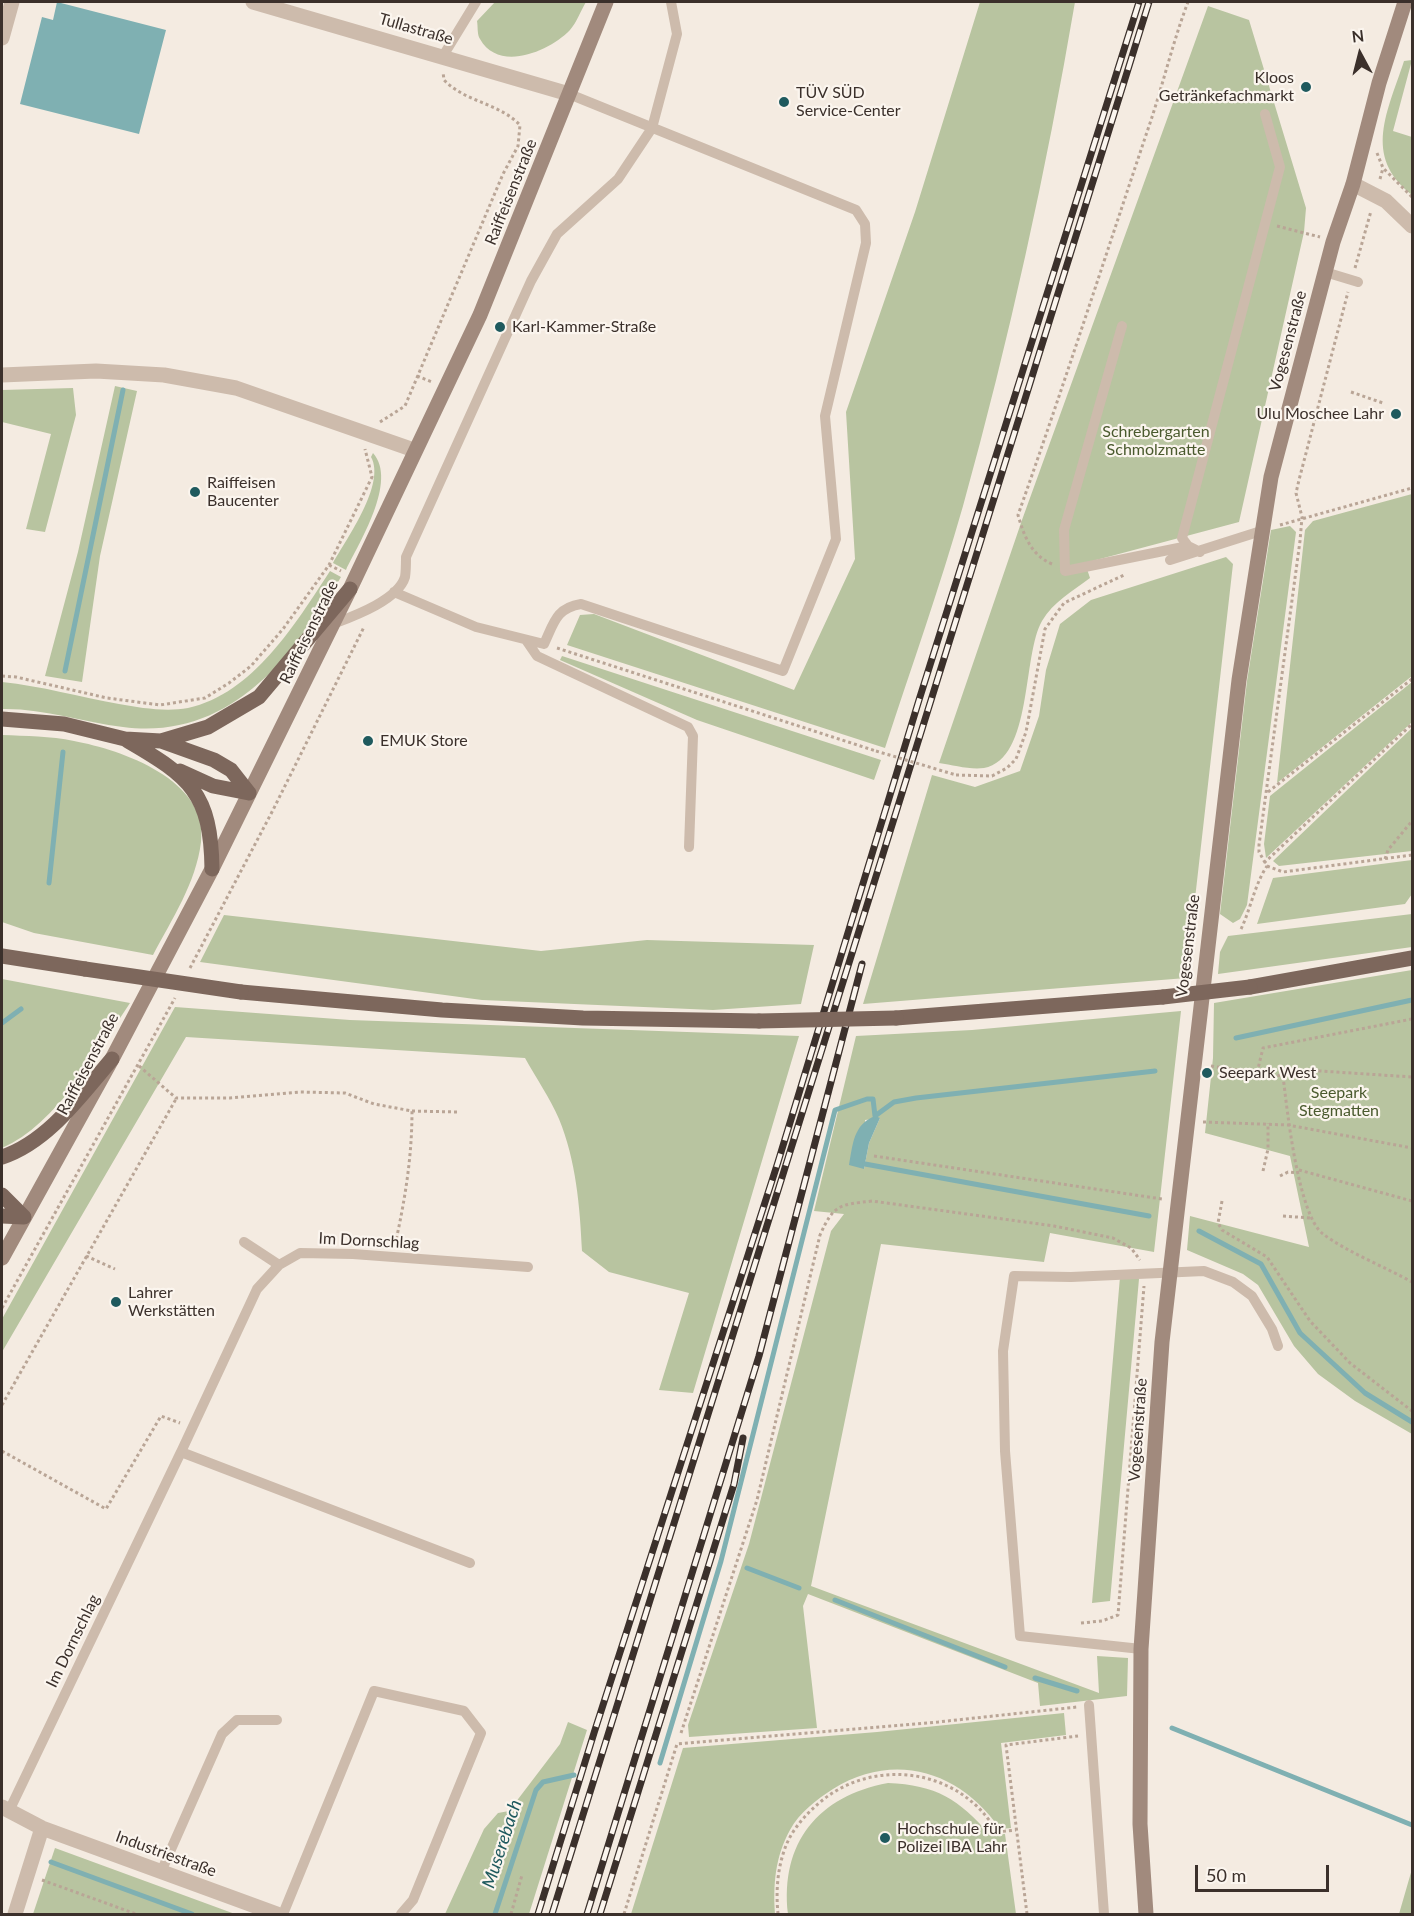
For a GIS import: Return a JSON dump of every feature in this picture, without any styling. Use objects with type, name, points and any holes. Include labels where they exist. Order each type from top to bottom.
[{"type":"main road","points":[[162,741],[208,727],[259,697],[350,589]]},
{"type":"main road","points":[[2,719],[64,724],[125,739],[162,741],[214,760],[231,770],[249,793]]},
{"type":"main road","points":[[125,739],[172,767],[213,786],[249,793]]},
{"type":"main road","points":[[172,767],[196,792],[206,813],[212,844],[212,869]]},
{"type":"main road","points":[[4,956],[241,992],[525,1014],[759,1021],[896,1018],[1163,998],[1250,987],[1413,958]]},
{"type":"main road","points":[[2,1157],[38,1137],[60,1118],[112,1059]]},
{"type":"main road","points":[[2,1195],[24,1217]]},
{"type":"main road","points":[[2,1216],[24,1217]]},
{"type":"street","points":[[2,38],[12,2]]},
{"type":"street","name":"Tullastraße","points":[[253,2],[569,94]]},
{"type":"street","name":"Raiffeisenstraße","points":[[2,1258],[112,1059],[212,869],[350,589],[480,315],[606,2]]},
{"type":"street","name":"Vogesenstraße","points":[[1146,1914],[1140,1824],[1141,1649],[1162,1342],[1239,680],[1271,477],[1333,242],[1353,184],[1379,83],[1405,2]]},
{"type":"street","points":[[1353,184],[1376,196],[1413,226]]},
{"type":"street","points":[[2,375],[96,370],[164,375],[236,388],[414,450]]},
{"type":"street","name":"Industriestraße","points":[[5,1809],[42,1828],[277,1914]]},
{"type":"street","points":[[15,1914],[42,1828]]},
{"type":"lane","points":[[443,56],[476,2]]},
{"type":"lane","points":[[333,624],[365,612],[394,592],[405,576],[406,557],[531,280],[557,234],[618,179],[652,128],[677,34],[671,2]]},
{"type":"lane","points":[[394,592],[476,627],[544,644],[558,615],[568,606],[581,604],[783,671],[836,539],[825,416],[866,243],[864,224],[856,210],[569,94]]},
{"type":"lane","points":[[1200,552],[1188,546],[1182,538],[1280,167],[1265,114]]},
{"type":"lane","points":[[1325,272],[1355,281]]},
{"type":"lane","points":[[1122,326],[1064,530],[1065,570],[1188,546]]},
{"type":"lane","points":[[1170,560],[1261,531]]},
{"type":"lane","points":[[526,640],[537,656],[688,727],[693,735],[689,847]]},
{"type":"lane","points":[[244,1242],[279,1265]]},
{"type":"lane","name":"Im Dornschlag","points":[[5,1809],[181,1452],[257,1289],[279,1265],[300,1253],[528,1267]]},
{"type":"lane","points":[[1141,1649],[1020,1636],[1005,1451],[1003,1351],[1014,1276],[1071,1277],[1204,1271],[1233,1282],[1252,1296],[1272,1329],[1278,1346]]},
{"type":"lane","points":[[181,1452],[470,1563]]},
{"type":"lane","points":[[283,1914],[374,1692],[464,1711],[481,1733],[413,1900],[401,1914]]},
{"type":"lane","points":[[1089,1705],[1104,1914]]},
{"type":"lane","points":[[161,1872],[222,1734],[237,1720],[277,1720]]},
{"type":"path","points":[[1065,570],[1045,561],[1026,542],[1018,515],[1080,337],[1110,237],[1148,130],[1188,2]]},
{"type":"path","points":[[2,676],[16,677],[107,698],[160,705],[205,698],[251,666],[283,629],[328,566],[372,477],[365,449],[366,434],[405,406],[489,205],[518,146],[520,125],[510,115],[454,90],[444,80],[443,56]]},
{"type":"path","points":[[1363,148],[1378,153],[1383,168],[1413,197]]},
{"type":"path","points":[[1376,196],[1355,281],[1296,493],[1302,517],[1259,845],[1266,865],[1283,872],[1413,855]]},
{"type":"path","points":[[1266,223],[1333,242]]},
{"type":"path","points":[[1351,392],[1383,403]]},
{"type":"path","points":[[1302,517],[1413,488]]},
{"type":"path","points":[[544,644],[956,775],[992,776],[1007,768],[1016,759],[1026,732],[1045,629],[1064,603],[1132,572]]},
{"type":"path","points":[[188,974],[273,810],[366,622]]},
{"type":"path","points":[[1266,793],[1413,679]]},
{"type":"path","points":[[1241,929],[1251,907],[1256,883],[1266,865],[1413,724]]},
{"type":"path","points":[[1385,859],[1388,850],[1413,821]]},
{"type":"path","points":[[2,1308],[139,1066],[177,994]]},
{"type":"path","points":[[1257,1072],[1258,1060],[1263,1048],[1413,1019]]},
{"type":"path","points":[[1194,1064],[1283,1076],[1305,1070],[1413,1077]]},
{"type":"path","points":[[139,1066],[176,1098],[230,1098],[300,1092],[345,1093],[374,1104],[412,1111],[459,1112]]},
{"type":"path","points":[[1283,1076],[1288,1125],[1310,1218],[1323,1234],[1413,1282]]},
{"type":"path","points":[[2,1405],[176,1098]]},
{"type":"path","points":[[393,1257],[408,1189],[412,1149],[412,1111]]},
{"type":"path","points":[[1207,1122],[1288,1125],[1413,1148]]},
{"type":"path","points":[[1263,1171],[1268,1149],[1268,1123]]},
{"type":"path","points":[[874,1156],[1179,1201]]},
{"type":"path","points":[[1280,1176],[1288,1172],[1299,1172],[1413,1201]]},
{"type":"path","points":[[681,1733],[758,1500],[820,1235],[830,1213],[846,1204],[872,1201],[1054,1226],[1113,1238],[1131,1248],[1139,1257],[1145,1274],[1118,1615],[1102,1621],[1081,1623]]},
{"type":"path","points":[[1222,1201],[1218,1223],[1222,1230],[1267,1257],[1310,1321],[1350,1363],[1413,1411]]},
{"type":"path","points":[[1283,1216],[1310,1218]]},
{"type":"path","points":[[86,1256],[115,1269]]},
{"type":"path","points":[[2,1451],[106,1509],[161,1416],[193,1427]]},
{"type":"path","points":[[624,1914],[677,1744],[938,1722],[1089,1705]]},
{"type":"path","points":[[1027,1914],[1006,1745],[1092,1735]]},
{"type":"path","points":[[778,1914],[778,1873],[784,1850],[793,1831],[808,1813],[844,1785],[887,1773],[913,1774],[936,1781],[969,1799],[997,1832]]},
{"type":"path","points":[[988,1833],[1016,1830]]},
{"type":"path","points":[[27,1874],[136,1914]]},
{"type":"path","points":[[511,1914],[522,1875]]},
{"type":"green space","points":[[495,2],[586,2],[570,30],[561,38],[538,51],[512,57],[499,55],[489,49],[478,35],[477,21]]},
{"type":"green space","points":[[980,2],[1075,2],[1039,192],[980,444],[935,597],[885,748],[567,645],[580,615],[594,614],[794,690],[855,559],[846,412],[915,212]]},
{"type":"green space","name":"Schrebergarten Schmolzmatte","points":[[1208,6],[1249,20],[1306,208],[1304,232],[1239,522],[1085,563],[1090,578],[1058,602],[1042,621],[1031,657],[1019,726],[1011,746],[1000,760],[984,768],[967,768],[939,763],[1022,520]]},
{"type":"green space","points":[[1412,60],[1393,131],[1412,137],[1412,195],[1397,180],[1387,165],[1383,149],[1383,132],[1391,98],[1404,61]]},
{"type":"green space","points":[[115,386],[137,391],[100,556],[82,682],[45,676],[78,552]]},
{"type":"green space","points":[[73,388],[76,415],[45,532],[26,529],[51,434],[2,422],[2,390]]},
{"type":"green space","points":[[373,453],[380,465],[379,495],[367,528],[346,570],[333,563],[355,526],[369,496],[373,481],[374,468],[371,457]]},
{"type":"green space","points":[[1412,494],[1412,676],[1277,783],[1305,530],[1313,521]]},
{"type":"green space","points":[[1290,526],[1296,532],[1247,905],[1240,919],[1233,923],[1220,914],[1247,681],[1271,530]]},
{"type":"green space","points":[[1226,557],[1233,564],[1186,978],[863,1004],[932,775],[975,787],[1020,771],[1039,716],[1046,670],[1060,624],[1091,600]]},
{"type":"green space","points":[[330,571],[341,577],[302,637],[279,664],[254,688],[226,707],[195,721],[161,728],[123,727],[47,713],[2,709],[2,682],[154,709],[188,708],[211,700],[233,688],[271,654]]},
{"type":"green space","points":[[562,656],[881,760],[874,780],[697,720],[560,660]]},
{"type":"green space","points":[[1412,682],[1412,722],[1266,858],[1264,844],[1270,796]]},
{"type":"green space","points":[[1412,728],[1412,851],[1279,866],[1273,861]]},
{"type":"green space","points":[[2,735],[65,739],[115,752],[158,772],[177,785],[191,801],[200,820],[201,842],[198,857],[189,886],[153,955],[34,933],[2,922]]},
{"type":"green space","points":[[1412,860],[1412,894],[1405,904],[1257,924],[1273,878]]},
{"type":"green space","points":[[1412,914],[1412,947],[1218,974],[1220,952],[1228,936]]},
{"type":"green space","points":[[224,915],[541,951],[647,940],[814,945],[801,1004],[713,1010],[482,1000],[200,962]]},
{"type":"green space","name":"Seepark Stegmatten","points":[[1412,970],[1412,1434],[1355,1401],[1318,1374],[1294,1346],[1258,1285],[1243,1274],[1187,1250],[1190,1216],[1309,1247],[1290,1156],[1205,1133],[1213,1058],[1214,1003]]},
{"type":"green space","points":[[2,979],[130,1003],[90,1064],[58,1104],[22,1137],[2,1148]]},
{"type":"green space","points":[[175,1007],[350,1020],[799,1036],[693,1393],[659,1390],[689,1293],[609,1272],[582,1251],[576,1184],[565,1135],[551,1103],[525,1058],[186,1037],[2,1352],[2,1319]]},
{"type":"green space","points":[[1181,1011],[1154,1252],[1050,1233],[1044,1262],[881,1244],[811,1586],[1099,1693],[1097,1656],[1128,1658],[1127,1696],[1040,1706],[1038,1683],[808,1594],[803,1606],[817,1728],[689,1737],[688,1725],[749,1544],[831,1231],[844,1214],[814,1211],[856,1036],[972,1030]],"holes":[[[880,1118],[869,1143],[864,1169],[865,1120]]]},
{"type":"green space","points":[[1120,1277],[1139,1279],[1110,1601],[1092,1603]]},
{"type":"green space","points":[[1064,1713],[1066,1735],[1001,1743],[1011,1828],[1000,1829],[984,1809],[966,1793],[946,1781],[924,1773],[902,1770],[879,1771],[856,1777],[833,1789],[798,1818],[785,1840],[778,1861],[774,1892],[775,1914],[631,1914],[683,1748],[877,1732]]},
{"type":"green space","points":[[568,1722],[587,1730],[529,1914],[445,1914],[484,1829],[498,1813],[509,1811],[560,1744]]},
{"type":"green space","points":[[888,1783],[920,1787],[945,1796],[968,1812],[990,1835],[1005,1834],[1016,1914],[788,1914],[787,1889],[790,1865],[809,1827],[823,1811],[842,1799],[863,1789]]},
{"type":"green space","points":[[55,1848],[235,1914],[33,1914]]},
{"type":"green space","points":[[1412,1869],[1412,1914],[1399,1914]]},
{"type":"water","points":[[57,2],[166,30],[139,134],[20,104],[42,17],[53,20]]},
{"type":"water","points":[[875,1116],[880,1118],[869,1143],[864,1169],[849,1165],[858,1130],[862,1124]]},
{"type":"waterway","points":[[65,671],[123,390]]},
{"type":"waterway","points":[[49,883],[63,752]]},
{"type":"waterway","points":[[1236,1038],[1412,1000]]},
{"type":"waterway","points":[[2,1023],[21,1009]]},
{"type":"waterway","points":[[660,1763],[721,1561],[835,1110],[873,1099],[875,1116],[894,1102],[916,1098],[1155,1071]]},
{"type":"waterway","points":[[865,1164],[1149,1216]]},
{"type":"waterway","points":[[1199,1231],[1261,1264],[1300,1333],[1365,1393],[1412,1422]]},
{"type":"waterway","points":[[747,1568],[799,1588]]},
{"type":"waterway","points":[[835,1600],[1005,1667]]},
{"type":"waterway","points":[[1035,1678],[1077,1691]]},
{"type":"waterway","points":[[1172,1728],[1412,1825]]},
{"type":"waterway","name":"Muserebach","points":[[495,1914],[536,1790],[543,1782],[574,1775]]},
{"type":"waterway","name":"Muserebach","points":[[51,1862],[192,1914]]},
{"type":"railway","points":[[538,1914],[778,1162],[919,700],[1139,2]]},
{"type":"railway","points":[[552,1914],[1149,2]]},
{"type":"railway","points":[[587,1914],[759,1356],[862,964]]},
{"type":"railway","points":[[600,1914],[734,1484],[743,1438]]},
{"type":"place","name":"Kloos Getränkefachmarkt","points":[[1306,87]]},
{"type":"place","name":"TÜV SÜD Service-Center","points":[[784,102]]},
{"type":"place","name":"Karl-Kammer-Straße","points":[[500,327]]},
{"type":"place","name":"Ulu Moschee Lahr","points":[[1396,414]]},
{"type":"place","name":"Raiffeisen Baucenter","points":[[195,492]]},
{"type":"place","name":"EMUK Store","points":[[368,741]]},
{"type":"place","name":"Seepark West","points":[[1207,1073]]},
{"type":"place","name":"Lahrer Werkstätten","points":[[116,1302]]},
{"type":"place","name":"Hochschule für Polizei IBA Lahr","points":[[885,1838]]}]
